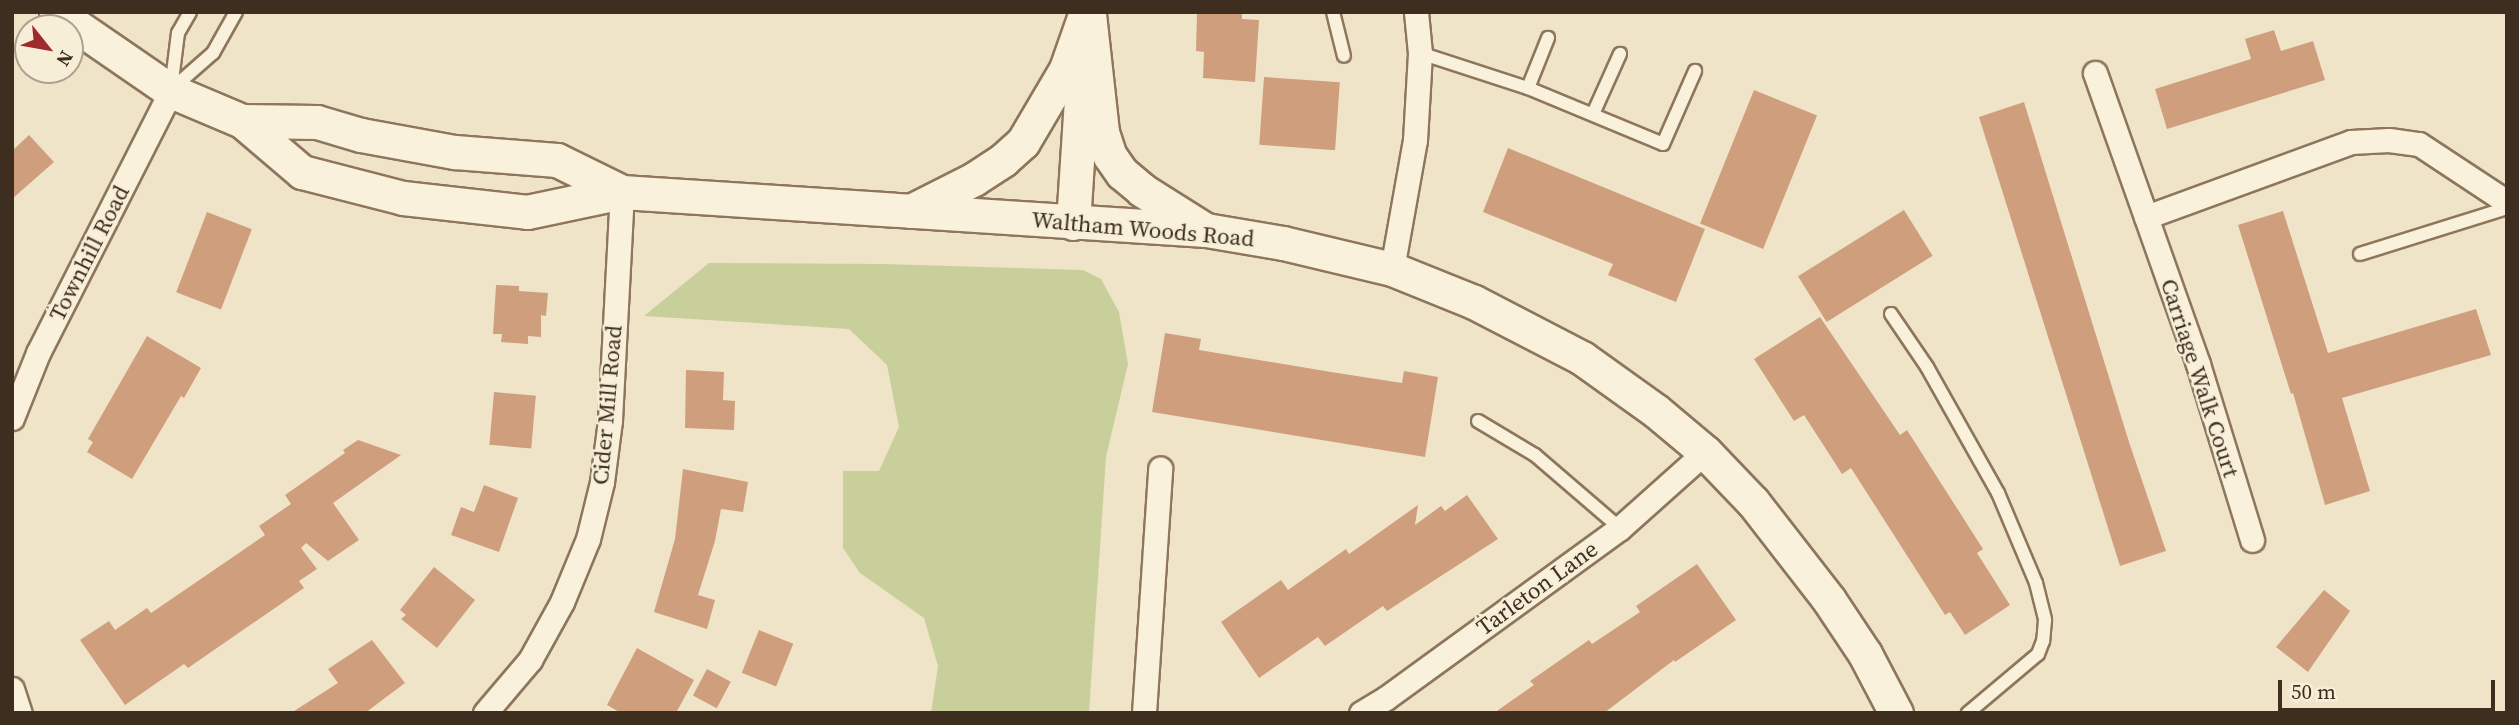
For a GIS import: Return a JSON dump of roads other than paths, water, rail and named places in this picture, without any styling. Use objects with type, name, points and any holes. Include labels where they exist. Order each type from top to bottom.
[{"type":"street","name":"Waltham Woods Road","points":[[56,12],[171,91],[242,121],[302,172],[403,198],[527,212],[622,192],[1206,230],[1283,243],[1392,269],[1474,302],[1582,358],[1656,411],[1705,452],[1753,502],[1800,560],[1865,654],[1896,713]]},
{"type":"street","points":[[908,212],[974,179],[1003,160],[1023,142],[1066,69],[1087,12]]},
{"type":"street","points":[[1073,223],[1087,12]]},
{"type":"street","points":[[1087,12],[1102,132],[1110,156],[1122,173],[1142,190],[1206,230]]},
{"type":"street","points":[[1392,269],[1416,140],[1420,52],[1416,12]]},
{"type":"street","name":"Carriage Walk Court","points":[[2095,73],[2198,364],[2252,540]]},
{"type":"street","name":"Townhill Road","points":[[12,418],[38,353],[171,91]]},
{"type":"street","name":"Waltham Woods Road","points":[[242,121],[317,122],[361,135],[455,152],[557,160],[622,192]]},
{"type":"street","points":[[2146,217],[2351,142],[2389,140],[2419,144],[2507,202]]},
{"type":"street","name":"Cider Mill Road","points":[[485,713],[530,660],[562,602],[588,539],[602,482],[610,420],[622,192]]},
{"type":"street","name":"Tarleton Lane","points":[[1361,713],[1386,698],[1620,528],[1705,452]]},
{"type":"street","points":[[1144,713],[1160,468]]},
{"type":"street","points":[[12,690],[20,713]]},
{"type":"lane","points":[[171,91],[178,33],[190,12]]},
{"type":"lane","points":[[171,91],[213,52],[236,12]]},
{"type":"lane","points":[[1333,12],[1344,56]]},
{"type":"lane","points":[[1528,88],[1548,38]]},
{"type":"lane","points":[[1420,52],[1528,88],[1663,144],[1695,71]]},
{"type":"lane","points":[[1593,114],[1620,54]]},
{"type":"lane","points":[[2360,254],[2507,208]]},
{"type":"lane","points":[[1891,314],[1927,367],[1998,494],[2036,583],[2045,620],[2043,641],[2038,654],[1968,713]]},
{"type":"lane","points":[[1478,421],[1535,455],[1620,528]]}]
